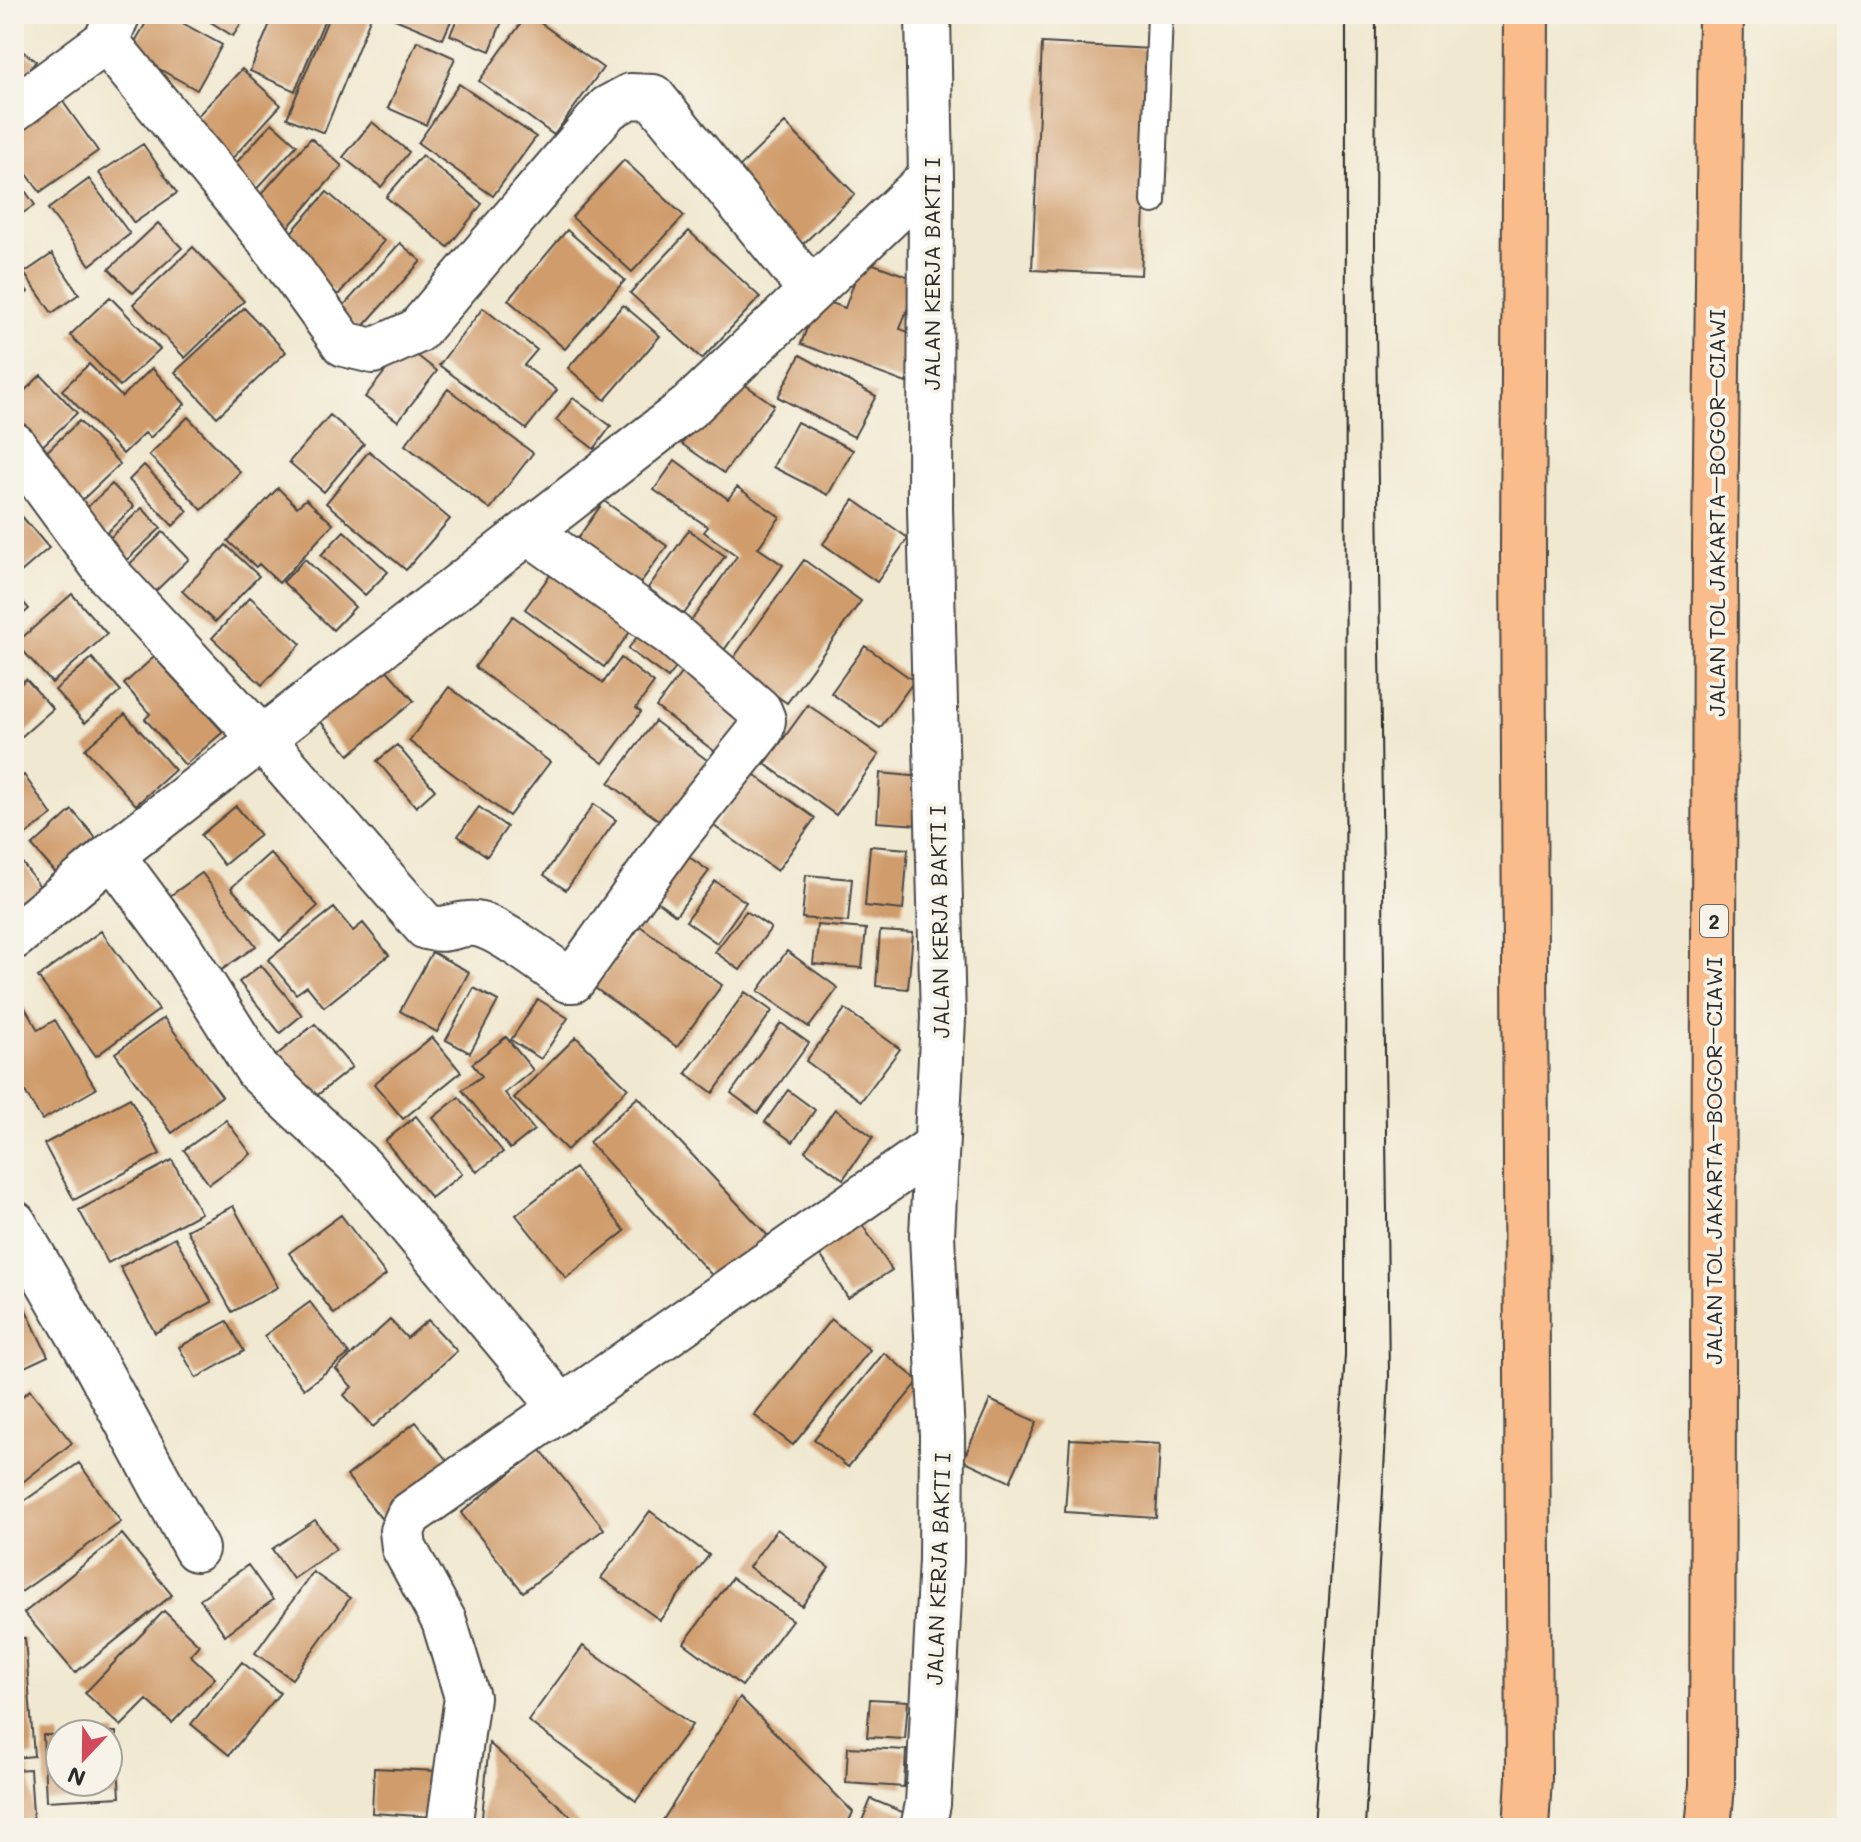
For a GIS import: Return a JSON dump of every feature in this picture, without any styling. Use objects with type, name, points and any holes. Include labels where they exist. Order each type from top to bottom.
[{"type":"highway","points":[[1526,14],[1523,554],[1529,1762],[1526,1828]]},
{"type":"highway","name":"JALAN TOL JAKARTA–BOGOR–CIAWI","points":[[1708,1828],[1712,1786],[1714,577],[1721,14]]},
{"type":"street","name":"JALAN KERJA BAKTI I","points":[[923,1828],[928,1804],[941,1560],[942,1436],[932,1235],[943,1019],[930,508],[928,14]]},
{"type":"street","points":[[14,109],[112,28],[344,344],[373,351],[417,331],[608,108],[630,96],[653,97],[810,289]]},
{"type":"street","points":[[14,937],[112,855],[690,406],[931,177]]},
{"type":"street","points":[[14,445],[110,576],[263,740],[426,927],[439,931],[479,924],[527,950],[568,980],[576,978],[673,840],[761,730],[763,720],[759,710],[673,635],[529,532]]},
{"type":"street","points":[[112,855],[175,940],[258,1071],[362,1168],[562,1408]]},
{"type":"street","points":[[449,1828],[467,1697],[444,1621],[404,1548],[402,1531],[409,1515],[936,1146]]},
{"type":"street","points":[[14,1223],[90,1354],[196,1549]]},
{"type":"lane","points":[[1153,201],[1160,14]]},
{"type":"building","points":[[151,14],[166,14],[222,45],[197,90],[129,52]]},
{"type":"building","points":[[198,14],[247,14],[233,36]]},
{"type":"building","points":[[274,14],[327,14],[295,91],[250,71]]},
{"type":"building","points":[[330,14],[372,14],[324,133],[287,118]]},
{"type":"building","points":[[383,14],[454,14],[443,39]]},
{"type":"building","points":[[459,14],[505,14],[490,51],[450,35]]},
{"type":"building","points":[[528,14],[603,68],[554,135],[479,81]]},
{"type":"building","points":[[417,41],[455,58],[426,125],[388,108]]},
{"type":"building","points":[[1042,43],[1151,49],[1141,275],[1032,270]]},
{"type":"building","points":[[14,45],[36,61],[14,90]]},
{"type":"building","points":[[242,69],[281,105],[229,162],[189,125]]},
{"type":"building","points":[[459,84],[536,137],[493,196],[418,143]]},
{"type":"building","points":[[56,92],[98,151],[40,192],[14,156],[14,122]]},
{"type":"building","points":[[372,122],[409,152],[381,187],[343,157]]},
{"type":"building","points":[[272,123],[297,145],[252,194],[228,172]]},
{"type":"building","points":[[785,123],[855,194],[801,246],[731,175]]},
{"type":"building","points":[[311,138],[342,166],[281,235],[249,208]]},
{"type":"building","points":[[143,144],[177,193],[134,223],[99,173]]},
{"type":"building","points":[[422,155],[482,204],[448,247],[386,197]]},
{"type":"building","points":[[624,160],[684,216],[632,272],[572,217]]},
{"type":"building","points":[[14,175],[35,205],[14,219]]},
{"type":"building","points":[[89,179],[130,234],[90,265],[48,209]]},
{"type":"building","points":[[327,192],[384,241],[338,295],[280,245]]},
{"type":"building","points":[[158,223],[182,248],[133,293],[109,269]]},
{"type":"building","points":[[567,230],[625,280],[565,349],[508,300]]},
{"type":"building","points":[[689,231],[760,297],[702,359],[630,293]]},
{"type":"building","points":[[400,243],[421,261],[359,331],[338,312]]},
{"type":"building","points":[[193,247],[244,301],[185,358],[133,304]]},
{"type":"building","points":[[52,254],[79,294],[52,313],[24,273]]},
{"type":"building","points":[[862,260],[918,280],[900,329],[922,337],[906,383],[801,344],[818,298],[845,308]]},
{"type":"building","points":[[14,272],[28,292],[14,302]]},
{"type":"building","points":[[110,297],[160,349],[120,386],[70,335]]},
{"type":"building","points":[[623,305],[660,336],[605,400],[568,368]]},
{"type":"building","points":[[244,308],[286,352],[217,417],[175,372]]},
{"type":"building","points":[[483,308],[537,350],[524,365],[557,390],[526,429],[439,365]]},
{"type":"building","points":[[405,346],[437,371],[398,421],[365,397]]},
{"type":"building","points":[[800,355],[876,396],[854,437],[778,397]]},
{"type":"building","points":[[89,364],[122,397],[152,368],[185,404],[150,438],[145,433],[123,454],[62,390]]},
{"type":"building","points":[[41,375],[77,413],[31,457],[14,440],[14,401]]},
{"type":"building","points":[[731,375],[774,405],[724,473],[682,444]]},
{"type":"building","points":[[448,389],[533,453],[490,509],[405,445]]},
{"type":"building","points":[[573,398],[611,426],[594,449],[556,420]]},
{"type":"building","points":[[330,415],[364,444],[324,492],[289,462]]},
{"type":"building","points":[[188,417],[240,472],[202,510],[149,455]]},
{"type":"building","points":[[79,421],[120,464],[78,504],[37,461]]},
{"type":"building","points":[[797,422],[853,450],[828,495],[773,467]]},
{"type":"building","points":[[369,451],[450,519],[406,570],[326,503]]},
{"type":"building","points":[[675,460],[728,499],[737,487],[780,517],[758,548],[783,565],[720,656],[684,631],[737,556],[704,532],[708,527],[654,490]]},
{"type":"building","points":[[144,465],[188,511],[173,526],[129,480]]},
{"type":"building","points":[[112,484],[134,507],[99,540],[78,516]]},
{"type":"building","points":[[278,488],[297,507],[306,499],[333,524],[279,583],[228,541]]},
{"type":"building","points":[[854,500],[908,538],[877,582],[823,544]]},
{"type":"building","points":[[604,501],[667,546],[633,593],[571,548]]},
{"type":"building","points":[[14,507],[49,548],[14,578]]},
{"type":"building","points":[[142,508],[161,528],[119,567],[100,547]]},
{"type":"building","points":[[689,530],[725,556],[684,614],[648,588]]},
{"type":"building","points":[[344,531],[388,572],[365,595],[321,555]]},
{"type":"building","points":[[163,532],[189,559],[141,605],[115,578]]},
{"type":"building","points":[[226,545],[259,576],[215,622],[182,591]]},
{"type":"building","points":[[305,559],[355,607],[333,630],[283,582]]},
{"type":"building","points":[[804,560],[861,601],[787,703],[730,663]]},
{"type":"building","points":[[557,566],[635,625],[604,667],[525,609]]},
{"type":"building","points":[[14,592],[29,609],[14,622]]},
{"type":"building","points":[[72,594],[107,634],[52,683],[16,643]]},
{"type":"building","points":[[250,597],[301,644],[262,685],[212,638]]},
{"type":"building","points":[[513,616],[603,683],[621,658],[654,683],[636,708],[641,712],[603,763],[475,667]]},
{"type":"building","points":[[645,626],[685,656],[668,678],[628,649]]},
{"type":"building","points":[[865,646],[914,681],[880,728],[831,693]]},
{"type":"building","points":[[154,657],[223,732],[185,765],[145,719],[150,714],[124,684]]},
{"type":"building","points":[[92,658],[121,691],[85,723],[55,690]]},
{"type":"building","points":[[378,660],[414,701],[349,755],[315,715]]},
{"type":"building","points":[[685,668],[756,721],[726,760],[656,707]]},
{"type":"building","points":[[26,679],[53,709],[21,737],[14,729],[14,690]]},
{"type":"building","points":[[449,687],[550,762],[509,816],[409,741]]},
{"type":"building","points":[[808,705],[879,755],[836,815],[765,764]]},
{"type":"building","points":[[125,714],[175,770],[136,805],[85,749]]},
{"type":"building","points":[[655,721],[715,766],[669,828],[609,783]]},
{"type":"building","points":[[397,745],[435,790],[416,807],[377,761]]},
{"type":"building","points":[[752,773],[815,818],[777,871],[714,826]]},
{"type":"building","points":[[880,773],[922,777],[919,825],[877,822]]},
{"type":"building","points":[[24,775],[52,815],[14,843],[14,782]]},
{"type":"building","points":[[594,804],[616,820],[566,890],[544,875]]},
{"type":"building","points":[[236,806],[260,835],[224,865],[201,835]]},
{"type":"building","points":[[479,807],[507,827],[487,856],[458,836]]},
{"type":"building","points":[[72,810],[96,838],[56,873],[32,846]]},
{"type":"building","points":[[870,846],[908,849],[903,910],[865,906]]},
{"type":"building","points":[[682,852],[709,871],[676,915],[650,896]]},
{"type":"building","points":[[270,853],[318,906],[280,941],[231,888]]},
{"type":"building","points":[[18,857],[47,896],[14,924],[14,860]]},
{"type":"building","points":[[202,873],[256,946],[220,971],[167,898]]},
{"type":"building","points":[[806,875],[852,879],[848,922],[802,918]]},
{"type":"building","points":[[715,881],[746,902],[717,943],[686,921]]},
{"type":"building","points":[[334,908],[353,931],[363,923],[389,955],[324,1007],[307,986],[296,994],[268,960]]},
{"type":"building","points":[[746,911],[771,928],[740,970],[715,952]]},
{"type":"building","points":[[817,925],[866,929],[862,968],[813,964]]},
{"type":"building","points":[[640,926],[722,985],[677,1047],[595,988]]},
{"type":"building","points":[[101,931],[159,1010],[96,1056],[38,977]]},
{"type":"building","points":[[880,931],[913,933],[908,989],[876,986]]},
{"type":"building","points":[[787,951],[838,988],[809,1027],[758,991]]},
{"type":"building","points":[[432,952],[469,972],[437,1032],[400,1011]]},
{"type":"building","points":[[261,965],[302,1015],[280,1033],[239,982]]},
{"type":"building","points":[[474,988],[498,1001],[470,1053],[446,1040]]},
{"type":"building","points":[[14,989],[38,1030],[55,1020],[96,1089],[42,1120],[14,1073]]},
{"type":"building","points":[[745,992],[772,1011],[713,1093],[686,1073]]},
{"type":"building","points":[[538,999],[568,1018],[541,1059],[511,1040]]},
{"type":"building","points":[[845,1009],[900,1049],[861,1101],[806,1061]]},
{"type":"building","points":[[164,1018],[222,1096],[172,1133],[115,1053]]},
{"type":"building","points":[[781,1023],[809,1043],[758,1113],[731,1093]]},
{"type":"building","points":[[315,1024],[352,1067],[304,1106],[268,1062]]},
{"type":"building","points":[[432,1037],[461,1072],[403,1119],[374,1084]]},
{"type":"building","points":[[506,1037],[533,1070],[505,1093],[534,1130],[510,1149],[462,1090],[482,1076],[472,1064]]},
{"type":"building","points":[[576,1037],[628,1088],[567,1150],[514,1098]]},
{"type":"building","points":[[788,1090],[815,1110],[793,1142],[765,1122]]},
{"type":"building","points":[[459,1097],[503,1152],[477,1172],[433,1118]]},
{"type":"building","points":[[638,1097],[770,1238],[720,1284],[589,1142]]},
{"type":"building","points":[[130,1098],[160,1154],[74,1200],[44,1144]]},
{"type":"building","points":[[835,1109],[873,1137],[843,1179],[805,1151]]},
{"type":"building","points":[[416,1116],[462,1174],[431,1198],[385,1141]]},
{"type":"building","points":[[226,1120],[251,1154],[209,1184],[184,1150]]},
{"type":"building","points":[[172,1160],[201,1213],[108,1263],[79,1210]]},
{"type":"building","points":[[575,1168],[625,1231],[566,1278],[516,1215]]},
{"type":"building","points":[[233,1206],[278,1287],[232,1312],[187,1230]]},
{"type":"building","points":[[855,1214],[892,1270],[848,1298],[812,1242]]},
{"type":"building","points":[[341,1215],[386,1275],[334,1314],[289,1253]]},
{"type":"building","points":[[175,1237],[212,1302],[155,1333],[120,1267]]},
{"type":"building","points":[[310,1302],[349,1354],[304,1389],[264,1336]]},
{"type":"building","points":[[24,1306],[48,1356],[14,1372],[14,1311]]},
{"type":"building","points":[[831,1319],[870,1350],[793,1445],[754,1415]]},
{"type":"building","points":[[390,1320],[407,1338],[428,1320],[457,1351],[373,1427],[344,1395],[352,1387],[336,1369]]},
{"type":"building","points":[[227,1321],[244,1351],[196,1378],[179,1347]]},
{"type":"building","points":[[884,1353],[919,1381],[848,1467],[814,1439]]},
{"type":"building","points":[[30,1390],[72,1443],[14,1489],[14,1403]]},
{"type":"building","points":[[990,1400],[1037,1422],[1010,1482],[963,1460]]},
{"type":"building","points":[[416,1422],[452,1467],[384,1522],[347,1476]]},
{"type":"building","points":[[1070,1439],[1160,1444],[1156,1518],[1065,1512]]},
{"type":"building","points":[[540,1449],[604,1529],[523,1592],[461,1513]]},
{"type":"building","points":[[79,1463],[121,1522],[21,1592],[14,1581],[14,1508]]},
{"type":"building","points":[[650,1511],[709,1555],[660,1620],[601,1578]]},
{"type":"building","points":[[315,1520],[336,1549],[293,1579],[272,1549]]},
{"type":"building","points":[[777,1529],[829,1568],[802,1606],[749,1567]]},
{"type":"building","points":[[122,1534],[172,1595],[75,1673],[24,1613]]},
{"type":"building","points":[[248,1565],[273,1600],[225,1635],[200,1599]]},
{"type":"building","points":[[313,1572],[350,1598],[292,1679],[255,1653]]},
{"type":"building","points":[[732,1578],[792,1620],[742,1686],[684,1643]]},
{"type":"building","points":[[164,1611],[199,1645],[190,1655],[215,1678],[172,1723],[147,1700],[124,1723],[124,1718],[112,1718],[85,1693]]},
{"type":"building","points":[[14,1638],[25,1638],[34,1756],[14,1758]]},
{"type":"building","points":[[583,1646],[692,1725],[636,1801],[528,1721]]},
{"type":"building","points":[[242,1662],[280,1693],[229,1755],[191,1724]]},
{"type":"building","points":[[740,1697],[853,1812],[846,1828],[658,1828]]},
{"type":"building","points":[[870,1699],[908,1701],[905,1739],[867,1737]]},
{"type":"building","points":[[489,1743],[584,1828],[481,1828]]},
{"type":"building","points":[[848,1747],[906,1750],[904,1787],[846,1783]]},
{"type":"building","points":[[374,1768],[437,1771],[434,1817],[372,1813]]},
{"type":"building","points":[[30,1769],[34,1828],[14,1828],[14,1770]]},
{"type":"building","points":[[46,1798],[102,1798],[46,1801]]},
{"type":"building","points":[[871,1799],[912,1816],[908,1828],[859,1828]]},
{"type":"tram line","points":[[1314,1828],[1345,1355],[1346,14]]},
{"type":"tram line","points":[[1365,1828],[1389,1377],[1375,243],[1376,14]]}]
